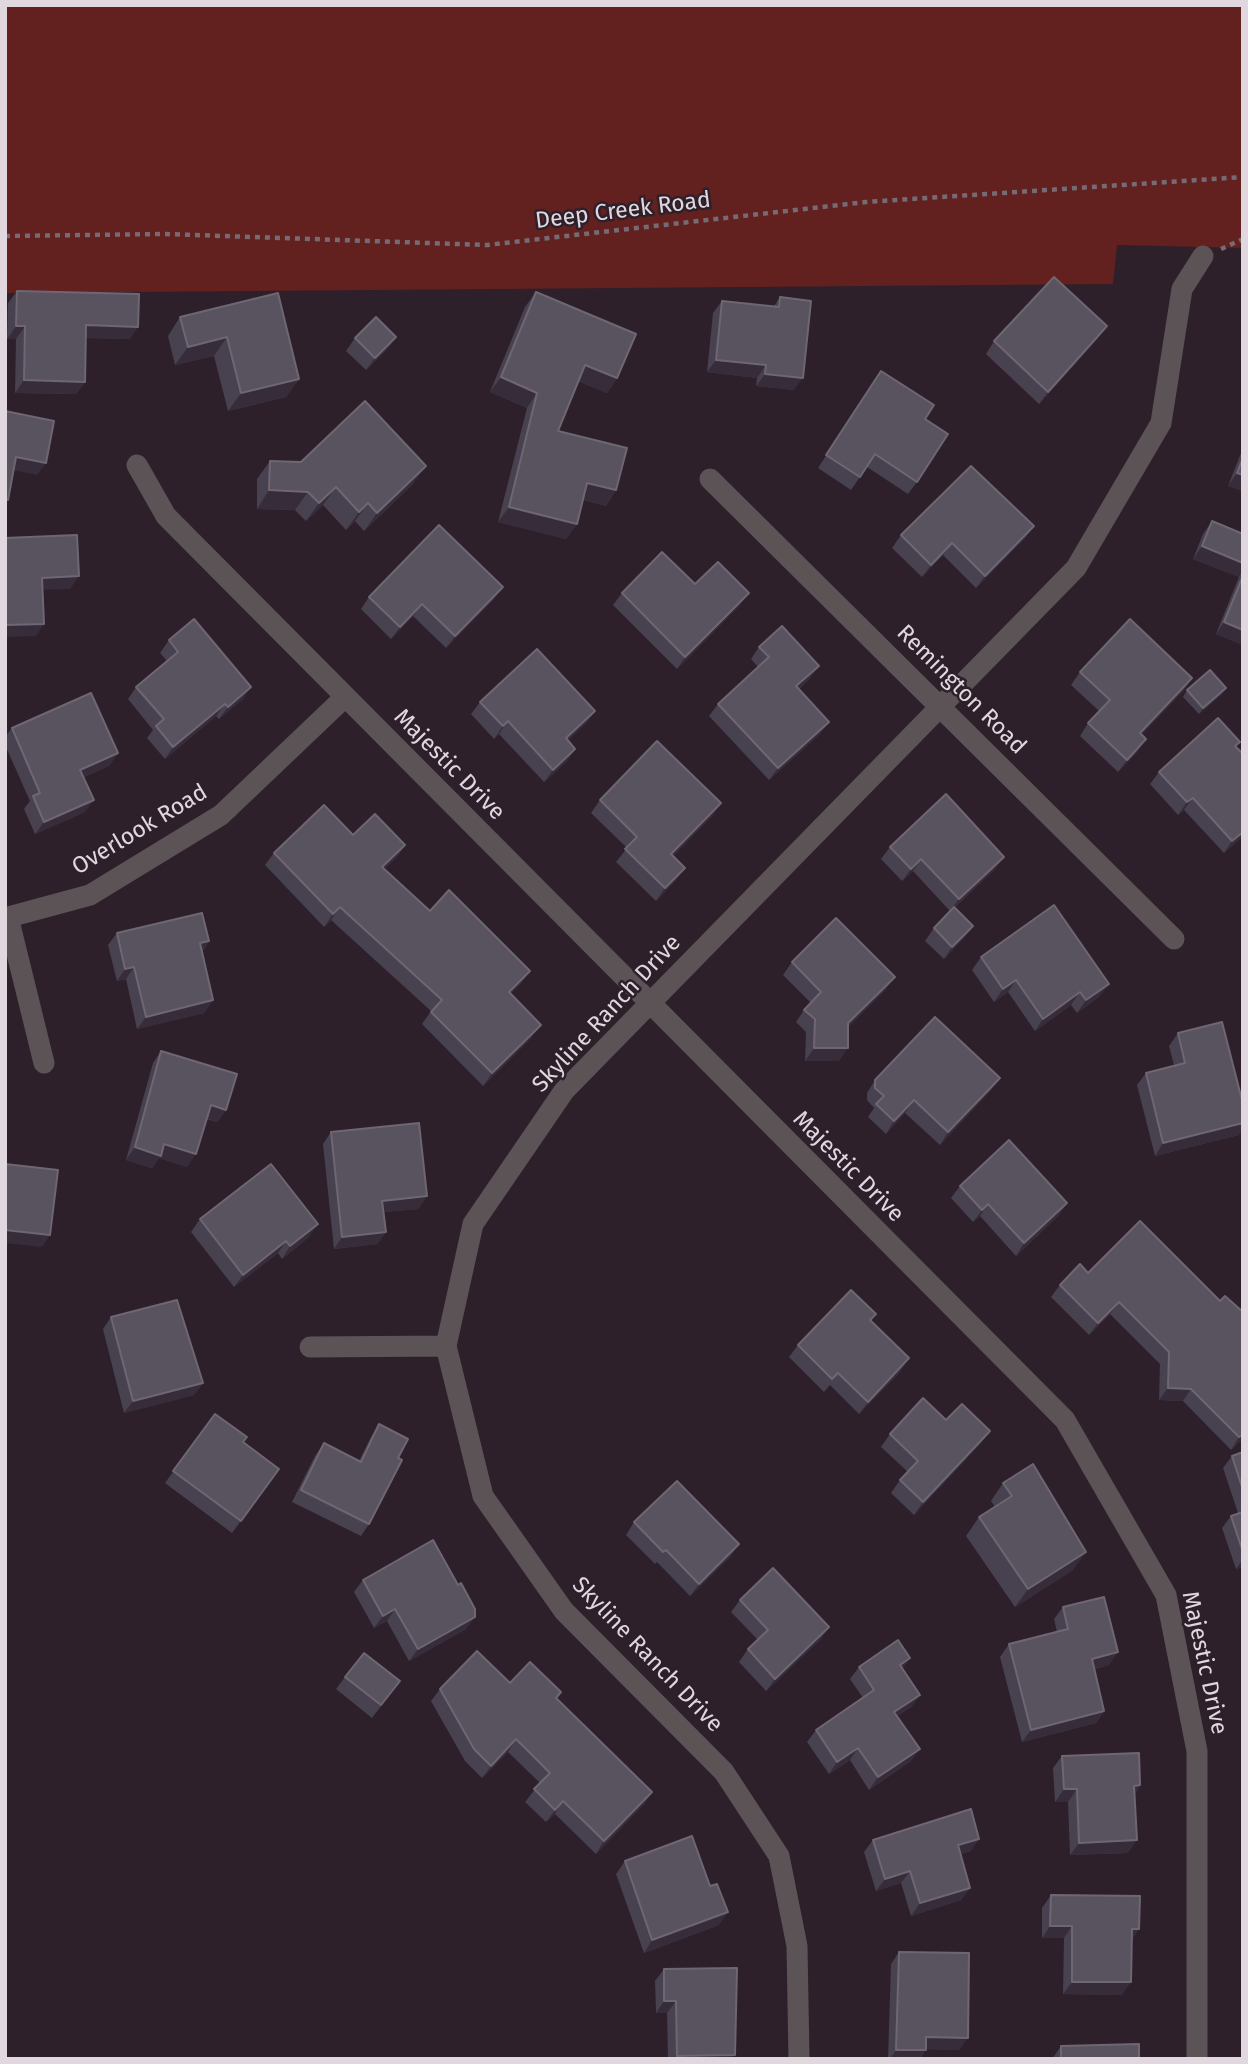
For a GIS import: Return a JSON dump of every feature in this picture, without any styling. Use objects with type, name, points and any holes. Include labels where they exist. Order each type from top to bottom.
[{"type":"street","name":"Skyline Ranch Drive","points":[[799,2059],[797,1946],[779,1856],[724,1772],[564,1611],[483,1496],[446,1346],[473,1224],[564,1091],[1076,568],[1161,423],[1182,289],[1203,256]]},
{"type":"street","name":"Majestic Drive","points":[[137,465],[166,516],[1065,1420],[1166,1595],[1197,1751],[1198,2059]]},
{"type":"street","name":"Remington Road","points":[[710,479],[1174,939]]},
{"type":"street","name":"Overlook Road","points":[[7,918],[90,895],[221,815],[345,697]]},
{"type":"street","points":[[7,918],[44,1063]]},
{"type":"street","points":[[310,1347],[446,1346]]},
{"type":"path","name":"Deep Creek Road","points":[[5,236],[165,234],[487,245],[866,202],[1243,177]]},
{"type":"shaded area","points":[[5,5],[1243,5],[1243,248],[1117,245],[1113,284],[5,293]]},
{"type":"building","points":[[1054,277],[1107,326],[1048,392],[994,341]]},
{"type":"building","points":[[17,291],[139,294],[138,327],[86,325],[85,382],[24,380],[25,326],[16,326]]},
{"type":"building","points":[[536,292],[636,334],[617,378],[585,365],[558,431],[627,448],[616,490],[587,483],[577,524],[509,507],[537,393],[501,377]]},
{"type":"building","points":[[278,293],[299,379],[241,393],[227,337],[188,347],[180,317]]},
{"type":"building","points":[[780,297],[811,301],[803,378],[765,374],[766,365],[716,360],[722,301],[779,307]]},
{"type":"building","points":[[376,317],[396,337],[375,358],[355,338]]},
{"type":"building","points":[[881,371],[934,405],[925,419],[948,434],[917,482],[875,454],[860,477],[826,455]]},
{"type":"building","points":[[365,401],[426,466],[377,513],[368,503],[359,512],[336,487],[319,503],[308,492],[269,490],[270,461],[301,462]]},
{"type":"building","points":[[5,411],[54,421],[46,463],[16,457],[8,500],[5,499]]},
{"type":"building","points":[[1243,458],[1243,475],[1237,473]]},
{"type":"building","points":[[971,466],[1034,526],[985,576],[952,543],[931,565],[901,535]]},
{"type":"building","points":[[1212,521],[1243,534],[1243,563],[1202,546]]},
{"type":"building","points":[[439,525],[503,587],[455,636],[422,604],[400,627],[369,597]]},
{"type":"building","points":[[77,535],[79,576],[42,578],[44,624],[5,625],[5,538]]},
{"type":"building","points":[[662,552],[695,584],[718,562],[749,593],[685,657],[622,593]]},
{"type":"building","points":[[1243,576],[1243,630],[1224,622]]},
{"type":"building","points":[[194,619],[251,687],[228,707],[225,704],[173,747],[156,726],[164,719],[136,687],[178,652],[169,640]]},
{"type":"building","points":[[1130,619],[1192,678],[1140,733],[1146,739],[1127,760],[1088,723],[1110,700],[1080,672]]},
{"type":"building","points":[[782,626],[819,666],[796,686],[829,722],[778,768],[718,704],[769,657],[759,647]]},
{"type":"building","points":[[537,649],[595,711],[566,738],[575,749],[553,770],[508,721],[503,726],[480,702]]},
{"type":"building","points":[[1210,670],[1226,688],[1203,708],[1187,690]]},
{"type":"building","points":[[91,693],[118,753],[80,770],[94,800],[44,822],[33,796],[40,793],[12,728]]},
{"type":"building","points":[[1218,718],[1240,742],[1235,746],[1243,754],[1243,832],[1232,841],[1193,798],[1187,802],[1159,772]]},
{"type":"building","points":[[657,741],[721,803],[671,854],[685,868],[665,888],[625,849],[637,837],[600,800]]},
{"type":"building","points":[[946,794],[1004,857],[959,899],[921,859],[911,869],[890,847]]},
{"type":"building","points":[[324,805],[353,835],[375,814],[405,845],[382,867],[430,911],[449,890],[530,971],[509,992],[541,1025],[492,1073],[431,1012],[442,1000],[340,907],[333,914],[274,853]]},
{"type":"building","points":[[1054,905],[1109,984],[1086,1000],[1080,992],[1043,1019],[1016,980],[1003,989],[981,957]]},
{"type":"building","points":[[954,907],[973,926],[952,947],[934,928]]},
{"type":"building","points":[[202,913],[209,941],[200,943],[213,1000],[146,1017],[134,967],[125,969],[117,933]]},
{"type":"building","points":[[836,918],[895,977],[848,1023],[848,1048],[814,1048],[815,1019],[804,1010],[821,992],[792,962]]},
{"type":"building","points":[[935,1017],[1000,1078],[948,1132],[914,1100],[894,1121],[876,1104],[884,1096],[875,1088],[875,1080]]},
{"type":"building","points":[[1222,1022],[1243,1104],[1243,1123],[1163,1143],[1146,1073],[1185,1063],[1178,1033]]},
{"type":"building","points":[[161,1051],[237,1074],[226,1110],[211,1105],[196,1154],[164,1144],[161,1156],[135,1147]]},
{"type":"building","points":[[419,1123],[427,1196],[382,1201],[386,1232],[342,1237],[331,1132]]},
{"type":"building","points":[[1009,1140],[1067,1203],[1024,1243],[988,1204],[982,1210],[960,1186]]},
{"type":"building","points":[[5,1164],[58,1170],[50,1235],[5,1230]]},
{"type":"building","points":[[271,1164],[318,1224],[290,1246],[286,1241],[243,1275],[200,1219]]},
{"type":"building","points":[[1140,1221],[1220,1301],[1225,1296],[1243,1312],[1243,1434],[1239,1437],[1191,1389],[1168,1388],[1169,1352],[1119,1302],[1098,1323],[1060,1285],[1080,1264],[1088,1273]]},
{"type":"building","points":[[851,1290],[876,1314],[870,1320],[909,1358],[868,1402],[838,1373],[832,1379],[798,1345]]},
{"type":"building","points":[[177,1300],[203,1383],[133,1401],[111,1317]]},
{"type":"building","points":[[923,1398],[946,1420],[962,1404],[990,1431],[923,1502],[900,1480],[918,1461],[890,1434]]},
{"type":"building","points":[[215,1414],[247,1437],[243,1442],[279,1469],[241,1521],[173,1471]]},
{"type":"building","points":[[379,1424],[408,1439],[398,1458],[402,1460],[369,1524],[301,1490],[324,1443],[361,1462]]},
{"type":"building","points":[[1243,1452],[1243,1490],[1232,1456]]},
{"type":"building","points":[[1033,1464],[1086,1552],[1028,1589],[979,1517],[1012,1496],[1003,1483]]},
{"type":"building","points":[[677,1481],[739,1544],[699,1584],[634,1522]]},
{"type":"building","points":[[1243,1512],[1243,1552],[1231,1516]]},
{"type":"building","points":[[433,1540],[458,1585],[461,1583],[475,1609],[475,1617],[418,1649],[395,1609],[383,1616],[363,1580]]},
{"type":"building","points":[[773,1568],[829,1627],[775,1679],[748,1649],[768,1630],[740,1600]]},
{"type":"building","points":[[1104,1597],[1118,1652],[1092,1659],[1104,1711],[1031,1730],[1009,1644],[1068,1629],[1063,1607]]},
{"type":"building","points":[[898,1640],[910,1658],[900,1665],[920,1695],[894,1712],[920,1749],[878,1777],[858,1748],[837,1762],[816,1730],[874,1690],[859,1667]]},
{"type":"building","points":[[477,1651],[510,1683],[530,1662],[561,1692],[556,1698],[652,1792],[604,1841],[563,1801],[555,1810],[534,1789],[550,1773],[516,1739],[491,1766],[474,1749],[440,1689]]},
{"type":"building","points":[[364,1653],[400,1681],[381,1705],[345,1677]]},
{"type":"building","points":[[1139,1753],[1140,1785],[1134,1786],[1137,1840],[1079,1843],[1077,1789],[1064,1789],[1062,1756]]},
{"type":"building","points":[[971,1809],[979,1839],[958,1845],[970,1888],[920,1903],[910,1871],[885,1879],[873,1840]]},
{"type":"building","points":[[692,1836],[710,1886],[717,1884],[728,1912],[652,1940],[625,1861]]},
{"type":"building","points":[[1051,1895],[1140,1896],[1139,1929],[1132,1929],[1131,1982],[1072,1982],[1072,1926],[1050,1926]]},
{"type":"building","points":[[899,1952],[969,1953],[968,2038],[926,2037],[926,2050],[896,2050]]},
{"type":"building","points":[[737,1968],[735,2055],[677,2056],[676,2001],[664,2001],[664,1969]]},
{"type":"building","points":[[1139,2044],[1139,2059],[1061,2059],[1061,2046]]}]
